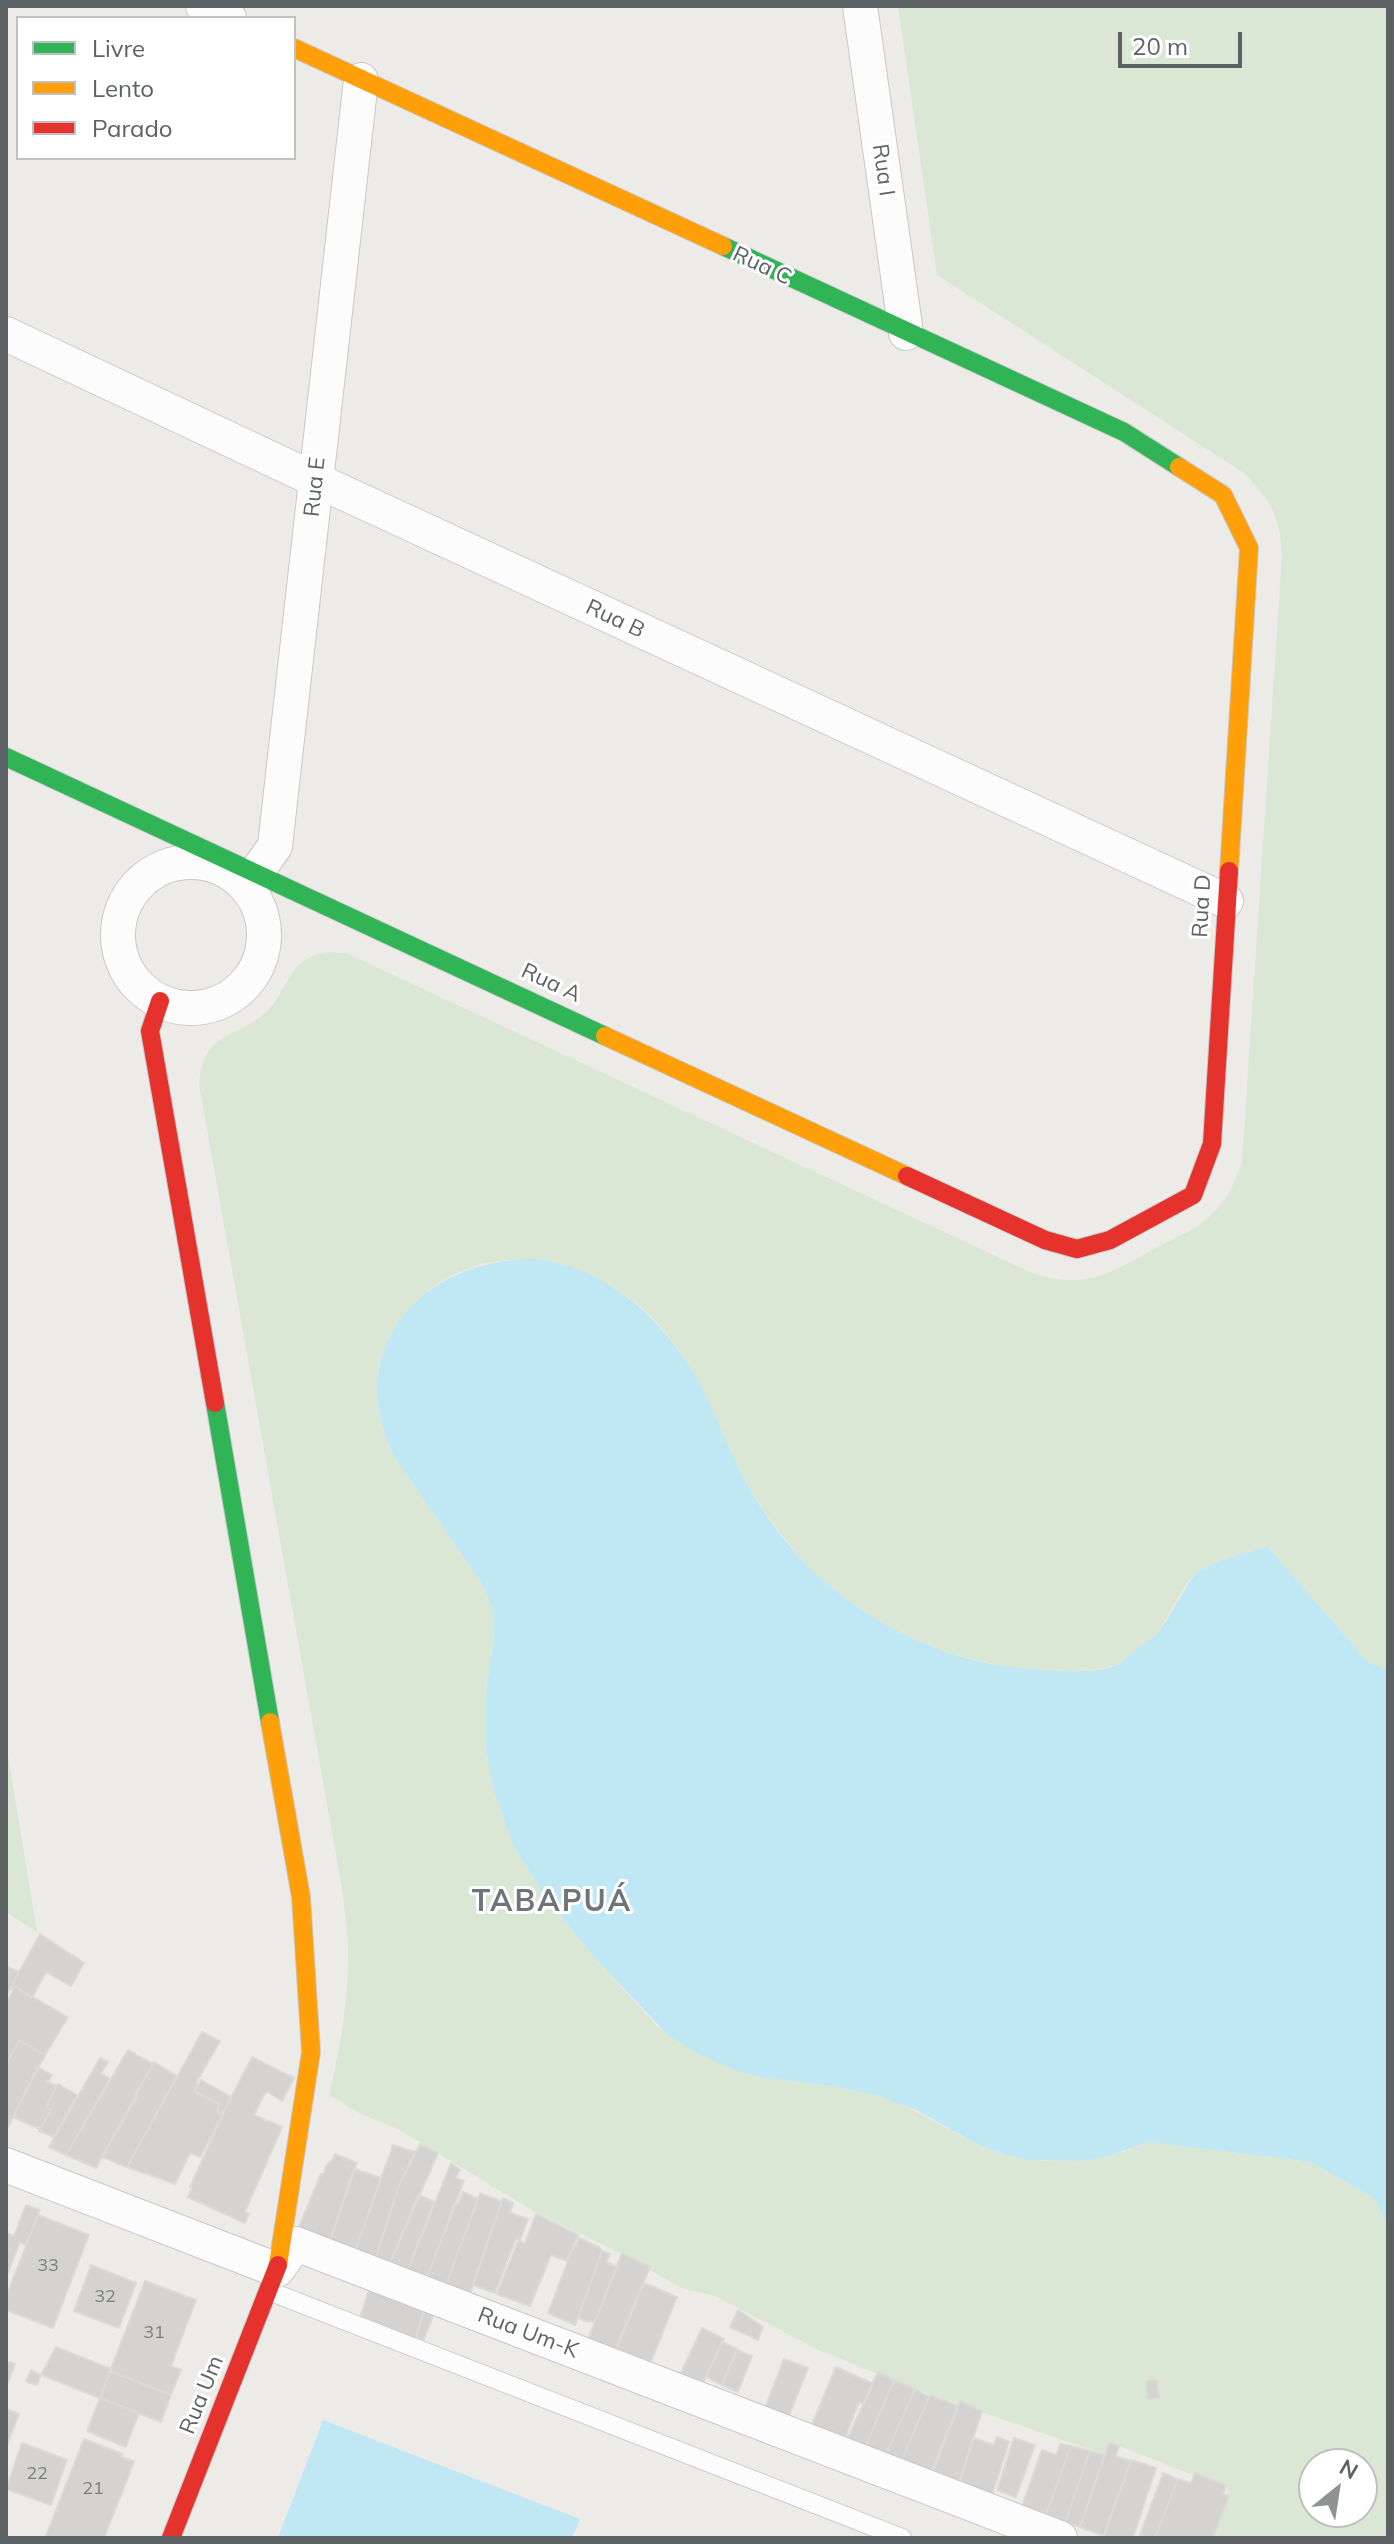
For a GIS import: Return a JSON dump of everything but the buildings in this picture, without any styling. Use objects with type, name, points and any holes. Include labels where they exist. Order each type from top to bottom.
[{"type":"street","points":[[203,6],[225,16]]},
{"type":"street","name":"Rua I","points":[[860,6],[906,333]]},
{"type":"street","name":"Rua C","points":[[296,49],[1124,432],[1223,495]]},
{"type":"street","name":"Rua E","points":[[251,879],[275,846],[361,80]]},
{"type":"street","name":"Rua B","points":[[6,334],[1226,901]]},
{"type":"street","name":"Rua D","points":[[1077,1249],[1110,1240],[1193,1195],[1212,1144],[1249,548],[1223,495]]},
{"type":"street","name":"Rua A","points":[[6,757],[251,879],[1031,1233],[1077,1249]]},
{"type":"street","points":[[182,862],[212,864],[251,879],[261,913],[264,938],[261,958],[248,981],[229,997],[205,1006],[180,1007],[160,1001],[133,979],[121,956],[118,926],[131,893],[153,872],[182,862]]},
{"type":"street","name":"Rua Um","points":[[160,1001],[150,1031],[301,1897],[311,2052],[273,2280],[171,2538]]},
{"type":"street","points":[[6,2165],[273,2280]]},
{"type":"street","name":"Rua Um-K","points":[[273,2280],[296,2244],[1060,2538]]},
{"type":"lane","points":[[273,2280],[902,2538]]},
{"type":"green space","points":[[898,6],[1388,6],[1388,1670],[1368,1662],[1267,1546],[1218,1562],[1196,1573],[1155,1635],[1113,1666],[1062,1672],[1008,1667],[951,1653],[906,1635],[843,1597],[807,1564],[779,1532],[740,1472],[694,1375],[678,1348],[658,1324],[636,1303],[610,1286],[583,1272],[554,1263],[523,1260],[492,1262],[460,1272],[432,1288],[407,1311],[389,1339],[379,1367],[377,1397],[382,1427],[393,1455],[481,1582],[492,1606],[494,1639],[486,1691],[486,1750],[493,1789],[513,1845],[544,1895],[593,1956],[656,2025],[695,2052],[768,2078],[839,2087],[899,2103],[1002,2154],[1043,2161],[1083,2161],[1123,2152],[1148,2142],[1311,2162],[1374,2198],[1388,2226],[1388,2538],[1211,2538],[1229,2489],[1119,2446],[1106,2455],[915,2389],[819,2350],[715,2296],[681,2288],[622,2254],[533,2211],[400,2130],[361,2114],[329,2095],[346,2002],[348,1946],[341,1883],[199,1084],[203,1061],[210,1049],[263,1015],[304,961],[319,954],[346,953],[1030,1272],[1067,1280],[1100,1276],[1200,1224],[1226,1197],[1242,1162],[1282,555],[1279,530],[1272,510],[1244,473],[937,275]]},
{"type":"green space","points":[[6,1743],[37,1932],[6,1912]]},
{"type":"water","points":[[533,1259],[587,1273],[611,1286],[655,1322],[689,1366],[745,1480],[783,1538],[833,1588],[891,1628],[923,1643],[991,1664],[1055,1671],[1105,1669],[1121,1663],[1159,1631],[1196,1573],[1205,1567],[1267,1546],[1368,1662],[1388,1670],[1388,2226],[1374,2198],[1311,2162],[1148,2142],[1109,2156],[1083,2161],[1029,2160],[977,2144],[918,2111],[879,2096],[737,2071],[695,2052],[668,2035],[593,1956],[544,1895],[513,1845],[493,1789],[486,1750],[486,1691],[494,1639],[492,1606],[481,1582],[393,1455],[380,1416],[378,1379],[386,1346],[403,1316],[427,1293],[458,1274],[493,1263]]},
{"type":"water","points":[[323,2420],[580,2519],[572,2538],[278,2538]]},
{"type":"traffic: fast","points":[[723,246],[1124,432],[1179,467]]},
{"type":"traffic: fast","points":[[6,757],[605,1036]]},
{"type":"traffic: fast","points":[[215,1403],[270,1722]]},
{"type":"traffic: slow","points":[[296,49],[723,246]]},
{"type":"traffic: slow","points":[[1179,467],[1223,495],[1249,548],[1229,871]]},
{"type":"traffic: slow","points":[[605,1036],[907,1176]]},
{"type":"traffic: slow","points":[[270,1722],[301,1897],[311,2052],[278,2265]]},
{"type":"traffic: jam","points":[[907,1176],[1045,1240],[1077,1249],[1110,1240],[1193,1195],[1212,1144],[1229,871]]},
{"type":"traffic: jam","points":[[160,1001],[150,1031],[215,1403]]},
{"type":"traffic: jam","points":[[171,2538],[278,2265]]},
{"type":"district","name":"TABAPUÁ","points":[[552,1902]]}]
